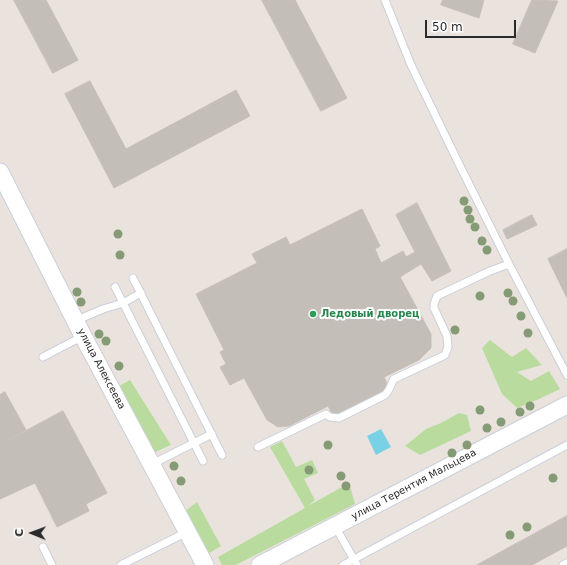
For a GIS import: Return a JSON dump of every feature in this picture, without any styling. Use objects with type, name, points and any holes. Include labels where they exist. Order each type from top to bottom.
[{"type":"street","name":"улица Алексеева","points":[[0,172],[79,329],[205,565]]},
{"type":"street","name":"улица Терентия Мальцева","points":[[260,565],[567,405]]},
{"type":"lane","points":[[385,0],[411,65],[458,162],[567,375]]},
{"type":"lane","points":[[258,447],[326,414],[330,417],[339,418],[385,395],[389,391],[394,379],[445,355],[448,346],[447,336],[434,308],[437,296],[490,271],[509,264]]},
{"type":"lane","points":[[133,278],[222,455]]},
{"type":"lane","points":[[115,287],[203,461]]},
{"type":"lane","points":[[43,357],[103,309],[123,303],[141,293]]},
{"type":"lane","points":[[152,464],[212,434]]},
{"type":"lane","points":[[343,565],[355,562],[567,445]]},
{"type":"lane","points":[[335,526],[355,562]]},
{"type":"lane","points":[[122,565],[187,532]]},
{"type":"lane","points":[[43,547],[52,565]]},
{"type":"lane","points":[[563,565],[567,563]]},
{"type":"green space","points":[[490,340],[512,357],[526,348],[542,365],[517,372],[531,381],[549,371],[560,389],[517,408],[502,394],[482,348]]},
{"type":"green space","points":[[130,380],[171,445],[151,454],[119,386]]},
{"type":"green space","points":[[459,413],[467,415],[471,431],[420,455],[405,446],[426,429]]},
{"type":"green space","points":[[282,441],[296,467],[312,460],[318,473],[304,479],[315,500],[308,506],[349,483],[355,504],[236,565],[222,565],[218,557],[305,508],[270,447]]},
{"type":"green space","points":[[197,502],[221,546],[203,557],[184,512]]},
{"type":"water","points":[[381,429],[391,447],[376,455],[367,436]]},
{"type":"building","points":[[14,0],[46,0],[78,60],[53,73]]},
{"type":"building","points":[[262,0],[295,0],[347,98],[321,111]]},
{"type":"building","points":[[443,0],[484,0],[479,18],[441,5]]},
{"type":"building","points":[[532,0],[558,1],[535,53],[513,44]]},
{"type":"building","points":[[90,81],[126,149],[236,90],[250,116],[114,188],[65,94]]},
{"type":"building","name":"Ледовый дворец","points":[[417,203],[451,271],[432,281],[421,264],[400,277],[431,334],[431,348],[419,360],[384,377],[389,388],[334,417],[328,406],[289,426],[278,427],[267,420],[244,378],[230,385],[220,367],[226,364],[220,352],[224,350],[196,294],[257,263],[252,254],[286,237],[290,245],[362,209],[380,246],[375,249],[381,263],[403,251],[406,257],[415,252],[396,215]]},
{"type":"building","points":[[532,215],[537,225],[507,239],[503,230]]},
{"type":"building","points":[[567,249],[567,298],[548,259]]},
{"type":"building","points":[[5,392],[26,430],[0,445],[0,395]]},
{"type":"building","points":[[63,411],[107,493],[86,504],[89,511],[57,527],[35,483],[0,499],[0,445]]},
{"type":"building","points":[[567,516],[567,546],[532,565],[477,565]]},
{"type":"place","name":"Ледовый дворец","points":[[313,314]]}]
